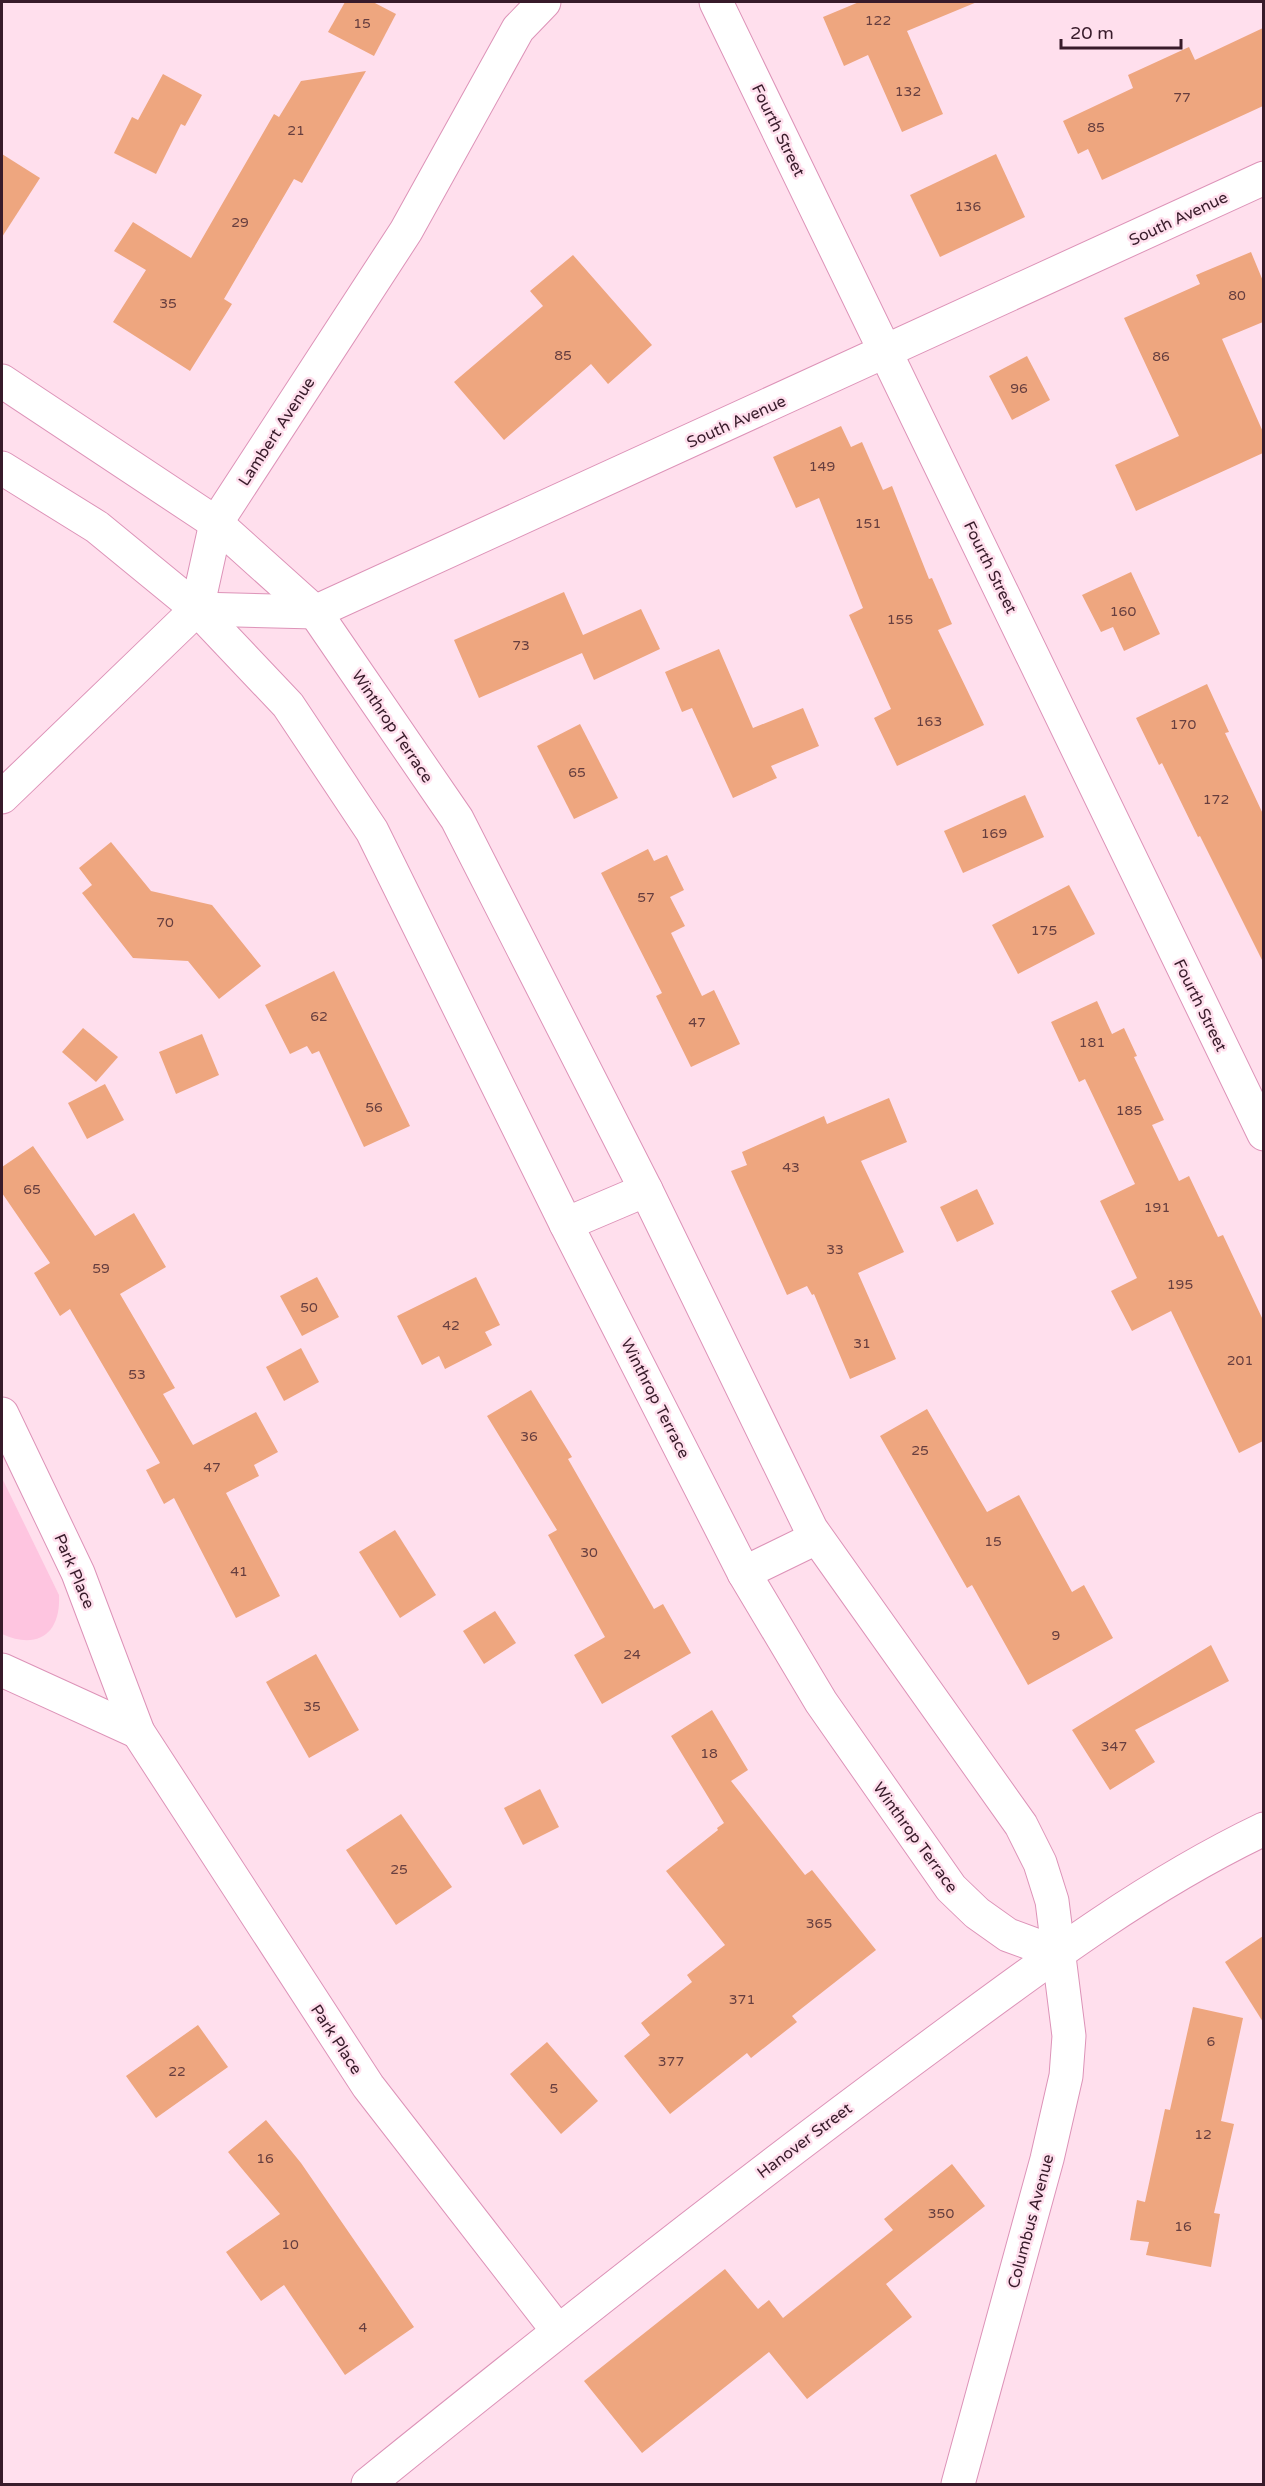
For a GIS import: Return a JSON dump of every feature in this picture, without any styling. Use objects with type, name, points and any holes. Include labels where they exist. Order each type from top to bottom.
[{"type":"street","name":"Lambert Avenue","points":[[197,609],[216,523],[406,231],[524,15],[543,2]]},
{"type":"street","name":"Fourth Street","points":[[716,2],[888,352],[1263,1134]]},
{"type":"street","name":"South Avenue","points":[[197,609],[315,612],[888,352],[1263,178]]},
{"type":"street","name":"Winthrop Terrace","points":[[2,381],[216,523],[315,612],[457,819],[646,1190],[816,1538],[1021,1825],[1040,1863],[1052,1901],[1057,1953],[1008,1935],[977,1913],[951,1888],[821,1702],[744,1573],[566,1224],[372,831],[288,705],[197,609],[97,527],[2,468]]},
{"type":"street","points":[[2,797],[197,609]]},
{"type":"street","points":[[566,1224],[646,1190]]},
{"type":"street","name":"Park Place","points":[[2,1414],[78,1573],[138,1732],[368,2086],[558,2331]]},
{"type":"street","points":[[744,1573],[816,1538]]},
{"type":"street","points":[[2,1670],[138,1732]]},
{"type":"street","name":"Hanover Street","points":[[368,2484],[558,2331],[812,2134],[1057,1953],[1209,1855],[1263,1829]]},
{"type":"street","name":"Columbus Avenue","points":[[961,2472],[1047,2159],[1066,2076],[1069,2036],[1065,1995],[1057,1953]]},
{"type":"shaded area","points":[[2,1478],[59,1595],[56,1620],[51,1629],[36,1639],[15,1639],[2,1634]]},
{"type":"building","points":[[345,2],[373,2],[396,14],[374,56],[328,32]]},
{"type":"building","points":[[859,2],[977,2],[907,31],[943,114],[902,132],[868,55],[844,66],[823,17]]},
{"type":"building","points":[[1263,28],[1263,106],[1102,180],[1088,149],[1078,154],[1063,121],[1133,88],[1128,75],[1189,47],[1195,60]]},
{"type":"building","points":[[366,71],[302,183],[294,179],[224,299],[232,304],[190,371],[113,322],[146,270],[114,251],[133,222],[191,258],[274,114],[279,117],[301,81]]},
{"type":"building","points":[[163,74],[202,95],[185,126],[181,124],[156,174],[114,153],[132,117],[138,120]]},
{"type":"building","points":[[2,154],[40,178],[2,237]]},
{"type":"building","points":[[996,154],[1025,217],[940,257],[910,195]]},
{"type":"building","points":[[1251,252],[1263,281],[1263,322],[1222,339],[1263,432],[1263,453],[1136,511],[1115,465],[1179,436],[1124,318],[1200,284],[1196,275]]},
{"type":"building","points":[[573,255],[652,345],[608,384],[591,364],[504,440],[454,382],[543,306],[530,291]]},
{"type":"building","points":[[1027,356],[1050,400],[1012,420],[989,376]]},
{"type":"building","points":[[841,426],[851,447],[862,442],[883,490],[892,486],[929,579],[932,578],[952,624],[938,630],[984,725],[897,766],[874,718],[891,709],[849,615],[863,608],[819,498],[796,508],[773,457]]},
{"type":"building","points":[[1131,572],[1160,634],[1124,651],[1113,627],[1101,632],[1082,595]]},
{"type":"building","points":[[564,592],[583,635],[641,609],[660,649],[594,680],[582,653],[479,698],[454,640]]},
{"type":"building","points":[[719,649],[753,728],[803,708],[819,746],[771,766],[777,778],[733,798],[692,708],[682,712],[665,672]]},
{"type":"building","points":[[1207,684],[1229,732],[1225,733],[1263,814],[1263,962],[1200,836],[1198,837],[1162,763],[1159,765],[1136,718]]},
{"type":"building","points":[[580,724],[618,798],[574,819],[537,746]]},
{"type":"building","points":[[1025,795],[1044,837],[963,873],[944,831]]},
{"type":"building","points":[[111,842],[151,891],[212,905],[261,966],[219,999],[188,961],[133,958],[82,893],[92,885],[79,868]]},
{"type":"building","points":[[648,849],[654,861],[667,855],[684,890],[670,897],[685,926],[671,933],[702,996],[714,990],[740,1044],[691,1067],[656,996],[662,993],[601,873]]},
{"type":"building","points":[[1069,885],[1095,934],[1018,974],[992,925]]},
{"type":"building","points":[[334,971],[410,1126],[364,1147],[319,1051],[312,1054],[307,1046],[290,1054],[265,1005]]},
{"type":"building","points":[[1097,1001],[1112,1034],[1124,1028],[1137,1056],[1134,1057],[1164,1120],[1152,1125],[1179,1181],[1189,1176],[1218,1237],[1223,1235],[1263,1320],[1263,1441],[1239,1453],[1171,1311],[1132,1331],[1111,1291],[1137,1278],[1100,1201],[1135,1184],[1085,1079],[1079,1082],[1051,1022]]},
{"type":"building","points":[[83,1028],[118,1057],[96,1082],[62,1052]]},
{"type":"building","points":[[202,1034],[219,1075],[176,1094],[159,1052]]},
{"type":"building","points":[[105,1084],[124,1120],[87,1139],[68,1103]]},
{"type":"building","points":[[889,1098],[907,1142],[861,1161],[904,1252],[858,1273],[896,1359],[850,1379],[814,1294],[812,1295],[807,1286],[787,1295],[731,1171],[747,1165],[742,1152],[824,1116],[827,1124]]},
{"type":"building","points":[[33,1146],[95,1236],[134,1213],[166,1267],[120,1294],[175,1388],[163,1394],[193,1445],[256,1412],[278,1452],[254,1465],[259,1476],[226,1493],[280,1596],[236,1618],[174,1498],[164,1504],[146,1470],[160,1463],[70,1309],[60,1316],[34,1273],[50,1263],[2,1193],[2,1167]]},
{"type":"building","points":[[977,1189],[994,1224],[957,1242],[940,1207]]},
{"type":"building","points":[[317,1277],[339,1317],[302,1336],[280,1296]]},
{"type":"building","points":[[476,1277],[500,1325],[485,1332],[492,1345],[445,1369],[439,1356],[422,1365],[397,1316]]},
{"type":"building","points":[[301,1348],[319,1382],[284,1401],[266,1367]]},
{"type":"building","points":[[531,1390],[572,1457],[568,1459],[654,1609],[663,1604],[691,1653],[602,1704],[574,1655],[605,1637],[548,1535],[557,1530],[487,1416]]},
{"type":"building","points":[[927,1409],[987,1512],[1019,1495],[1072,1592],[1084,1585],[1113,1638],[1028,1685],[972,1585],[967,1588],[880,1436]]},
{"type":"building","points":[[395,1530],[436,1595],[400,1618],[359,1552]]},
{"type":"building","points":[[495,1611],[516,1643],[484,1664],[463,1631]]},
{"type":"building","points":[[1211,1645],[1229,1681],[1135,1730],[1155,1762],[1110,1790],[1072,1730]]},
{"type":"building","points":[[316,1654],[359,1730],[309,1758],[266,1682]]},
{"type":"building","points":[[712,1710],[748,1770],[731,1781],[805,1875],[812,1870],[876,1950],[792,2016],[797,2022],[751,2058],[747,2053],[670,2114],[624,2056],[650,2035],[641,2023],[692,1982],[687,1975],[725,1945],[666,1871],[724,1823],[671,1736]]},
{"type":"building","points":[[540,1789],[559,1827],[523,1845],[504,1808]]},
{"type":"building","points":[[401,1814],[452,1887],[396,1925],[346,1850]]},
{"type":"building","points":[[1263,1936],[1263,2022],[1225,1962]]},
{"type":"building","points":[[1193,2007],[1243,2018],[1221,2121],[1234,2124],[1214,2213],[1220,2214],[1211,2267],[1146,2255],[1149,2242],[1130,2240],[1137,2200],[1145,2202],[1165,2109],[1170,2110]]},
{"type":"building","points":[[198,2025],[228,2067],[156,2118],[126,2076]]},
{"type":"building","points":[[547,2042],[598,2101],[561,2134],[510,2074]]},
{"type":"building","points":[[266,2120],[301,2163],[414,2327],[345,2375],[284,2285],[261,2301],[226,2252],[280,2214],[228,2152]]},
{"type":"building","points":[[952,2164],[985,2206],[886,2284],[912,2317],[807,2399],[769,2352],[642,2453],[584,2381],[725,2269],[758,2309],[769,2300],[783,2318],[893,2230],[884,2219]]}]
